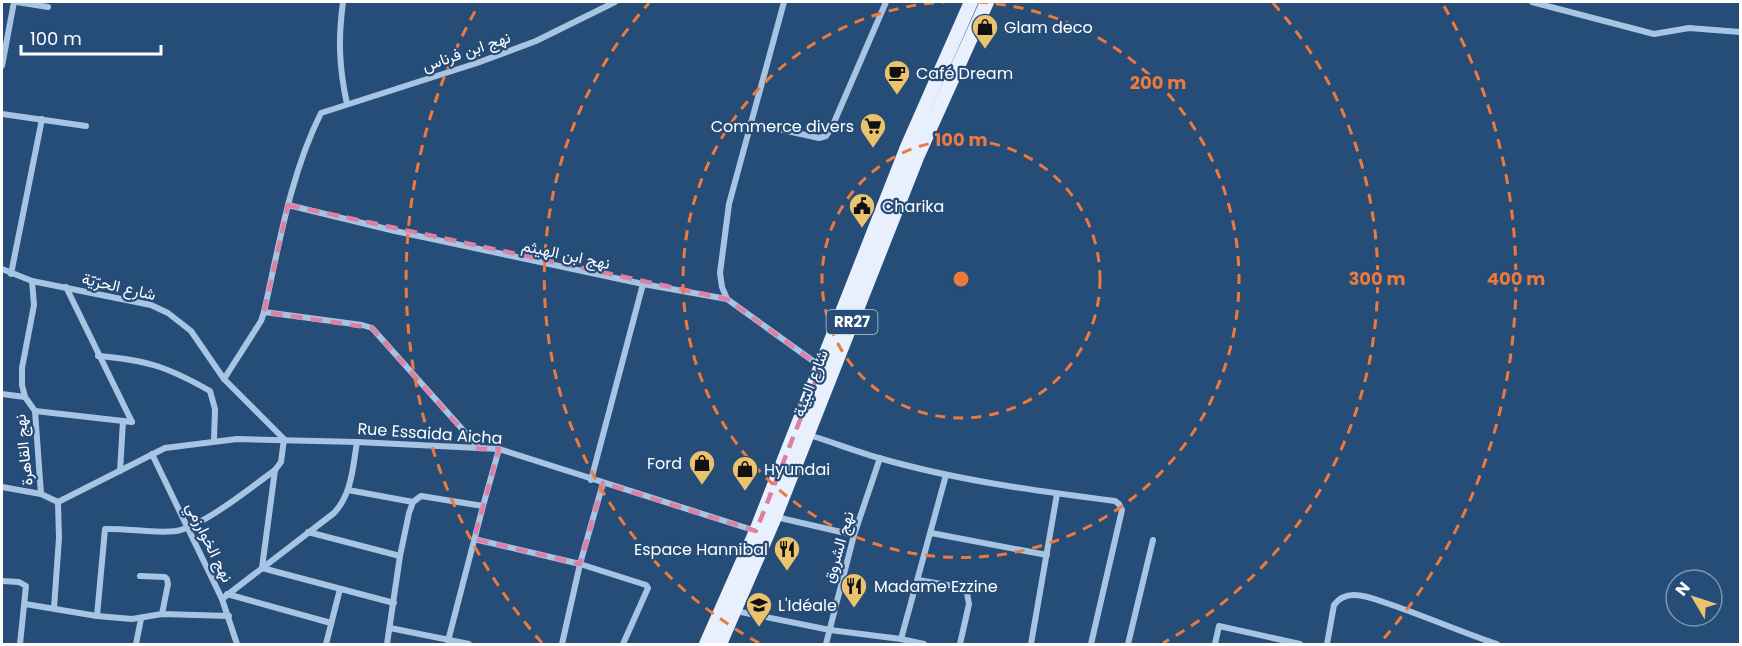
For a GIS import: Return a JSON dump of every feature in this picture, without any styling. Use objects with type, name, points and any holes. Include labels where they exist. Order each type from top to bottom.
[{"type":"main road","name":"شارع البيئة","points":[[720,645],[735,610],[820,367],[907,147],[972,2]]},
{"type":"main road","name":"شارع البيئة","points":[[706,645],[762,532],[775,517],[918,155],[987,2]]},
{"type":"street","points":[[2,66],[15,2],[48,7]]},
{"type":"street","points":[[343,2],[339,45],[342,82],[347,104]]},
{"type":"street","name":"نهج ابن فرناس","points":[[288,205],[310,134],[321,113],[477,63],[536,41],[615,2]]},
{"type":"street","points":[[727,299],[720,273],[729,204],[784,2]]},
{"type":"street","points":[[751,123],[819,138],[826,136],[886,2]]},
{"type":"street","points":[[1532,2],[1654,34],[1689,28],[1740,32]]},
{"type":"street","points":[[2,114],[86,126]]},
{"type":"street","points":[[11,274],[42,119]]},
{"type":"street","points":[[224,379],[261,321],[288,205]]},
{"type":"street","name":"نهج ابن الهيثم","points":[[288,205],[395,231],[642,284],[727,299],[820,367]]},
{"type":"street","name":"شارع الحرّيّة","points":[[2,269],[32,281],[151,305],[168,313],[191,331],[224,379],[284,439]]},
{"type":"street","name":"نهج القاهرة","points":[[32,281],[33,304],[22,368],[22,385],[25,397],[35,411],[41,494],[58,502]]},
{"type":"street","points":[[591,480],[642,284]]},
{"type":"street","points":[[35,411],[132,422],[66,287]]},
{"type":"street","points":[[264,312],[372,328],[479,449]]},
{"type":"street","points":[[99,356],[134,359],[156,364],[210,391],[215,409],[214,441]]},
{"type":"street","points":[[2,394],[25,397]]},
{"type":"street","points":[[120,471],[123,421]]},
{"type":"street","points":[[808,435],[880,458],[946,475],[1057,494],[1115,501],[1122,510],[1091,645]]},
{"type":"street","points":[[97,616],[105,530],[175,531],[189,527],[237,498],[275,470],[281,462],[284,439]]},
{"type":"street","name":"Rue Essaida Aicha","points":[[58,502],[165,448],[214,441],[284,439],[479,449],[499,448],[591,480],[762,532]]},
{"type":"street","points":[[225,596],[341,506],[348,490],[357,442]]},
{"type":"street","points":[[448,641],[499,448]]},
{"type":"street","name":"نهج الخوارزمي","points":[[152,454],[225,596],[237,645]]},
{"type":"street","name":"نهج الشروق","points":[[826,645],[854,534],[880,458]]},
{"type":"street","points":[[262,568],[275,470]]},
{"type":"street","points":[[901,639],[946,475]]},
{"type":"street","points":[[562,645],[580,564],[603,483]]},
{"type":"street","points":[[2,487],[41,494]]},
{"type":"street","points":[[348,490],[413,502]]},
{"type":"street","points":[[1031,645],[1057,494]]},
{"type":"street","points":[[387,645],[400,556],[413,502],[421,496],[483,506]]},
{"type":"street","points":[[54,608],[59,538],[58,502]]},
{"type":"street","points":[[775,517],[854,534]]},
{"type":"street","points":[[308,532],[400,556]]},
{"type":"street","points":[[931,533],[1047,555]]},
{"type":"street","points":[[474,539],[580,564],[646,585],[648,588],[645,599],[623,645]]},
{"type":"street","points":[[1128,645],[1153,540]]},
{"type":"street","points":[[262,568],[394,603]]},
{"type":"street","points":[[140,576],[167,579],[162,614]]},
{"type":"street","points":[[918,580],[959,587],[967,594],[969,604],[960,645]]},
{"type":"street","points":[[2,581],[24,584],[27,588],[20,645]]},
{"type":"street","points":[[326,645],[340,589]]},
{"type":"street","points":[[1327,645],[1334,605],[1344,597],[1355,595],[1375,599],[1497,645]]},
{"type":"street","points":[[225,596],[332,622]]},
{"type":"street","points":[[25,604],[97,616],[141,619],[162,614],[229,616]]},
{"type":"street","points":[[735,610],[830,630],[901,639],[924,645]]},
{"type":"street","points":[[136,645],[141,619]]},
{"type":"street","points":[[1215,645],[1220,626],[1300,645]]},
{"type":"street","points":[[390,628],[469,645]]},
{"type":"highlighted area","points":[[288,205],[727,299],[821,367],[756,531],[603,483],[580,564],[474,539],[499,449],[479,449],[372,328],[264,312]]},
{"type":"place","name":"Glam deco","points":[[985,50]]},
{"type":"place","name":"Café Dream","points":[[897,96]]},
{"type":"place","name":"Commerce divers","points":[[873,149]]},
{"type":"place","name":"Charika","points":[[862,229]]},
{"type":"place","name":"Ford","points":[[702,486]]},
{"type":"place","name":"Hyundai","points":[[745,492]]},
{"type":"place","name":"Espace Hannibal","points":[[787,572]]},
{"type":"place","name":"Madame Ezzine","points":[[854,609]]},
{"type":"place","name":"L'Idéale","points":[[759,628]]}]
